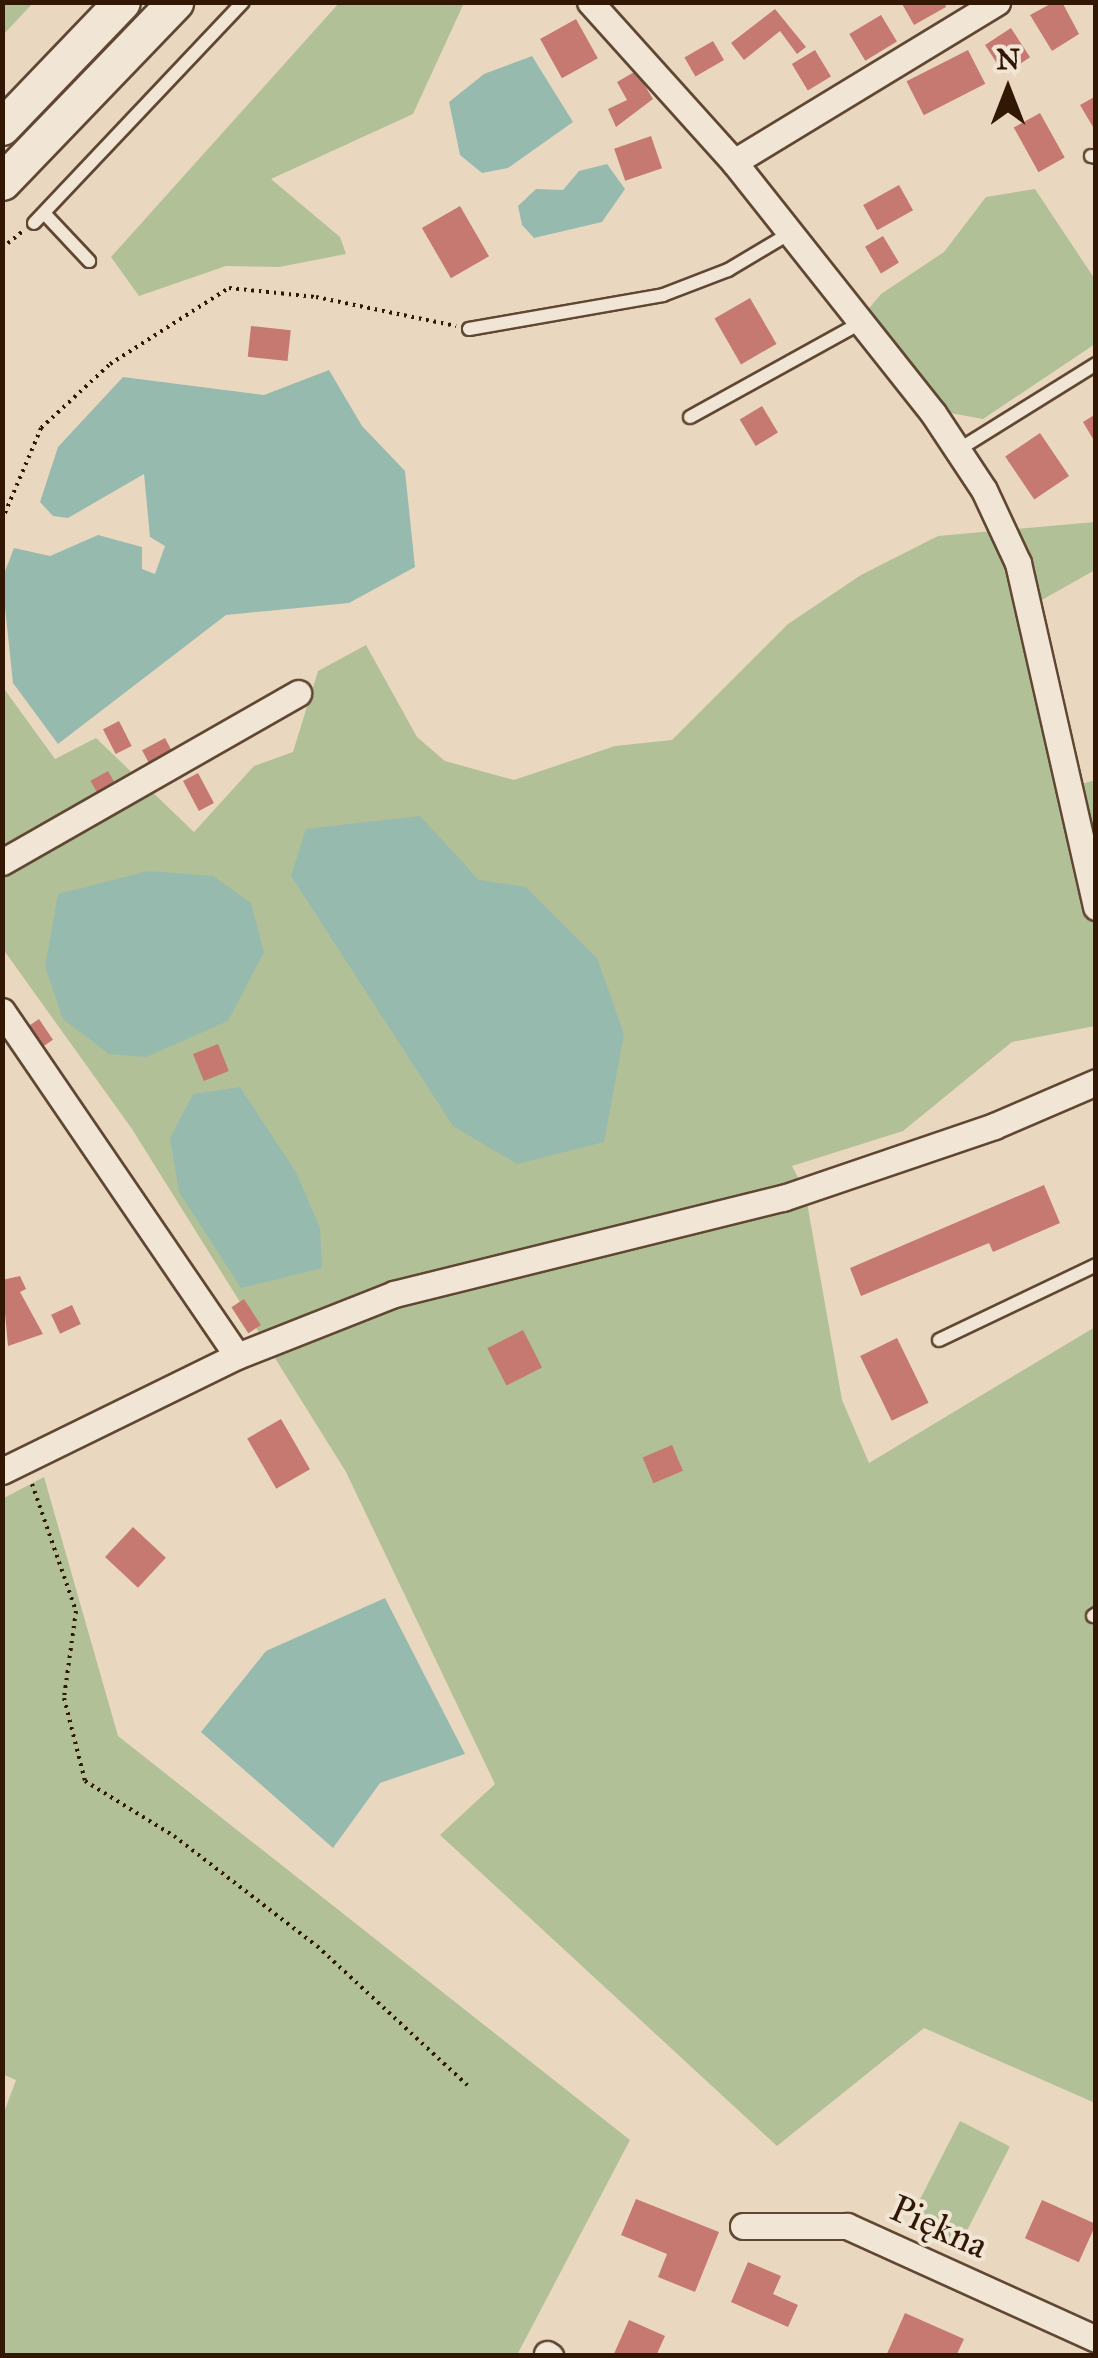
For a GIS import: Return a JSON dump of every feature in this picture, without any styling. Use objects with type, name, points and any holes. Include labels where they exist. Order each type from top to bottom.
[{"type":"main road","points":[[2,127],[122,2]]},
{"type":"main road","points":[[2,182],[175,2]]},
{"type":"street","points":[[590,2],[734,162],[862,322],[984,490],[1018,563],[1096,907]]},
{"type":"street","points":[[734,162],[997,2]]},
{"type":"street","points":[[2,862],[298,693]]},
{"type":"street","points":[[2,1011],[238,1356]]},
{"type":"street","points":[[2,1471],[238,1356],[394,1294],[783,1198],[944,1144],[1094,1087]]},
{"type":"street","name":"Piękna","points":[[743,2226],[847,2226],[1096,2338]]},
{"type":"lane","points":[[89,261],[39,218],[243,2]]},
{"type":"lane","points":[[469,330],[662,296],[728,270],[790,234]]},
{"type":"lane","points":[[690,418],[862,322]]},
{"type":"lane","points":[[958,450],[1096,364]]},
{"type":"lane","points":[[939,1340],[1096,1264]]},
{"type":"path","points":[[2,248],[39,218]]},
{"type":"path","points":[[2,520],[41,428],[110,364],[229,288],[316,297],[469,330]]},
{"type":"path","points":[[29,1474],[76,1611],[64,1698],[85,1780],[174,1836],[318,1946],[468,2085]]},
{"type":"green space","points":[[2,3],[33,3],[3,35]]},
{"type":"green space","points":[[339,3],[464,3],[413,114],[271,179],[340,237],[346,254],[279,267],[226,266],[139,296],[111,257]]},
{"type":"green space","points":[[1035,189],[1094,278],[1095,344],[983,419],[950,413],[865,313],[881,294],[944,252],[986,197]]},
{"type":"green space","points":[[1095,522],[1095,570],[1017,614],[1059,791],[1095,780],[1095,1026],[1012,1042],[903,1131],[792,1166],[805,1191],[842,1400],[869,1463],[1095,1327],[1095,2103],[924,2028],[777,2146],[440,1835],[495,1784],[346,1472],[132,1129],[3,949],[2,686],[55,759],[96,738],[194,832],[254,766],[293,752],[318,671],[366,645],[417,737],[445,761],[514,780],[615,746],[672,740],[788,624],[861,575],[938,536]]},
{"type":"green space","points":[[44,1477],[118,1736],[630,2140],[517,2355],[3,2355],[3,2115],[16,2080],[2,2074],[2,1499]]},
{"type":"green space","points":[[960,2121],[1010,2146],[957,2250],[907,2224]]},
{"type":"water","points":[[532,56],[573,122],[508,168],[482,173],[460,155],[449,102],[484,74]]},
{"type":"water","points":[[607,164],[625,189],[602,222],[534,238],[522,225],[518,206],[536,189],[563,190],[579,171]]},
{"type":"water","points":[[329,370],[362,426],[405,471],[415,567],[349,603],[226,615],[58,744],[13,683],[2,579],[14,548],[50,556],[98,535],[142,547],[142,569],[155,574],[165,546],[150,537],[144,474],[68,518],[53,516],[40,502],[58,447],[123,377],[264,395]]},
{"type":"water","points":[[420,816],[479,880],[526,887],[597,958],[624,1034],[604,1142],[517,1164],[453,1126],[291,876],[306,829]]},
{"type":"water","points":[[148,871],[213,876],[251,903],[264,952],[228,1021],[146,1057],[109,1054],[63,1019],[45,967],[58,894]]},
{"type":"water","points":[[240,1087],[296,1172],[320,1228],[322,1268],[241,1288],[179,1192],[170,1138],[193,1094]]},
{"type":"water","points":[[385,1598],[465,1754],[380,1783],[333,1848],[201,1732],[266,1651]]},
{"type":"building","points":[[901,2],[944,2],[946,7],[914,25]]},
{"type":"building","points":[[1054,2],[1062,2],[1079,34],[1052,51],[1030,15]]},
{"type":"building","points":[[775,9],[806,47],[797,54],[780,31],[744,60],[731,43]]},
{"type":"building","points":[[881,15],[897,42],[865,61],[849,34]]},
{"type":"building","points":[[576,19],[598,58],[562,78],[540,39]]},
{"type":"building","points":[[1011,28],[1030,57],[1004,74],[985,45]]},
{"type":"building","points":[[713,41],[724,60],[695,77],[684,58]]},
{"type":"building","points":[[815,50],[831,77],[808,90],[792,64]]},
{"type":"building","points":[[968,50],[985,84],[924,115],[907,81]]},
{"type":"building","points":[[636,71],[653,99],[616,127],[608,109],[627,100],[617,82]]},
{"type":"building","points":[[1096,96],[1096,132],[1080,105]]},
{"type":"building","points":[[1040,113],[1065,158],[1038,172],[1014,128]]},
{"type":"building","points":[[651,136],[662,168],[625,181],[614,149]]},
{"type":"building","points":[[899,185],[913,210],[877,230],[863,205]]},
{"type":"building","points":[[460,206],[489,256],[451,278],[422,228]]},
{"type":"building","points":[[883,236],[899,263],[881,273],[865,247]]},
{"type":"building","points":[[750,298],[776,344],[741,364],[714,318]]},
{"type":"building","points":[[251,326],[291,330],[288,361],[248,357]]},
{"type":"building","points":[[762,406],[778,433],[756,446],[740,419]]},
{"type":"building","points":[[1096,414],[1096,444],[1083,422]]},
{"type":"building","points":[[1040,433],[1069,476],[1034,500],[1005,456]]},
{"type":"building","points":[[119,721],[132,746],[116,754],[103,729]]},
{"type":"building","points":[[165,738],[173,753],[150,765],[142,750]]},
{"type":"building","points":[[108,771],[114,782],[97,792],[91,781]]},
{"type":"building","points":[[198,773],[214,803],[199,811],[183,781]]},
{"type":"building","points":[[39,1019],[53,1040],[40,1049],[26,1028]]},
{"type":"building","points":[[218,1044],[229,1071],[204,1081],[193,1054]]},
{"type":"building","points":[[1044,1185],[1060,1223],[993,1252],[989,1243],[861,1296],[850,1268]]},
{"type":"building","points":[[20,1276],[26,1289],[20,1292],[43,1334],[8,1346],[2,1280]]},
{"type":"building","points":[[244,1299],[261,1325],[248,1333],[231,1307]]},
{"type":"building","points":[[72,1305],[81,1324],[60,1334],[51,1315]]},
{"type":"building","points":[[523,1330],[542,1367],[506,1386],[487,1348]]},
{"type":"building","points":[[897,1338],[929,1403],[892,1421],[860,1356]]},
{"type":"building","points":[[281,1419],[310,1469],[276,1489],[247,1438]]},
{"type":"building","points":[[672,1445],[683,1471],[653,1483],[643,1458]]},
{"type":"building","points":[[133,1527],[166,1558],[138,1588],[105,1557]]},
{"type":"building","points":[[636,2199],[719,2232],[695,2292],[658,2277],[667,2254],[621,2235]]},
{"type":"building","points":[[1042,2200],[1096,2224],[1079,2262],[1025,2238]]},
{"type":"building","points":[[748,2262],[781,2276],[773,2294],[798,2305],[788,2327],[731,2302]]},
{"type":"building","points":[[905,2313],[964,2339],[956,2356],[886,2356]]},
{"type":"building","points":[[629,2320],[665,2336],[656,2356],[613,2356]]}]
